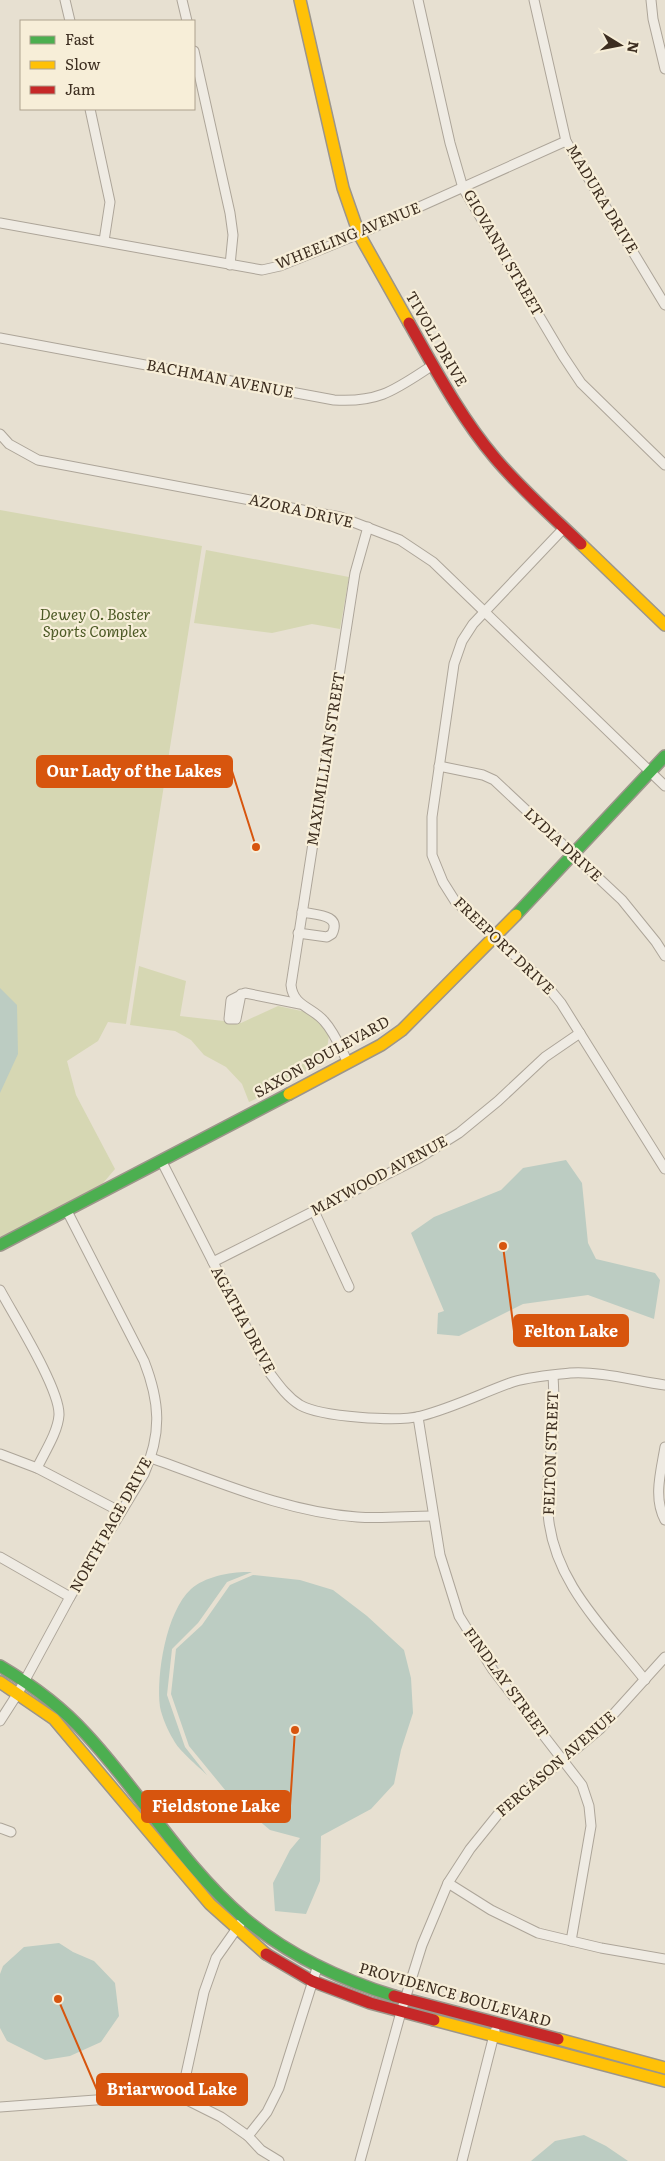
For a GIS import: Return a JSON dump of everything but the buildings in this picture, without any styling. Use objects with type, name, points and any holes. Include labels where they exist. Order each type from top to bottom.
[{"type":"main road","name":"TIVOLI DRIVE","points":[[300,0],[343,188],[359,234],[433,365],[472,427],[494,457],[519,485],[665,625]]},
{"type":"main road","name":"SAXON BOULEVARD","points":[[0,1245],[162,1162],[381,1044],[402,1030],[495,938],[665,756]]},
{"type":"main road","name":"PROVIDENCE BOULEVARD","points":[[0,1666],[24,1680],[59,1707],[88,1736],[216,1892],[270,1940],[317,1968],[404,2000],[665,2068]]},
{"type":"main road","name":"PROVIDENCE BOULEVARD","points":[[0,1682],[54,1719],[210,1904],[264,1953],[312,1981],[340,1993],[401,2012],[665,2081]]},
{"type":"street","points":[[65,0],[70,20]]},
{"type":"street","points":[[182,0],[187,20]]},
{"type":"street","name":"GIOVANNI STREET","points":[[418,0],[450,143],[463,188],[581,383],[665,465]]},
{"type":"street","name":"MADURA DRIVE","points":[[534,0],[566,141],[665,305]]},
{"type":"street","points":[[651,0],[653,19],[665,68]]},
{"type":"street","points":[[195,55],[230,212],[232,235],[230,264]]},
{"type":"street","points":[[90,110],[110,202],[104,241]]},
{"type":"street","name":"WHEELING AVENUE","points":[[0,223],[262,270],[280,266],[359,234],[566,141]]},
{"type":"street","name":"BACHMAN AVENUE","points":[[0,338],[334,400],[370,400],[395,390],[433,365]]},
{"type":"street","name":"AZORA DRIVE","points":[[0,434],[9,444],[38,460],[311,510],[340,517],[400,540],[432,562],[665,786]]},
{"type":"street","name":"MAXIMILLIAN STREET","points":[[300,1004],[292,993],[291,985],[298,934],[355,573],[368,527]]},
{"type":"street","name":"FREEPORT DRIVE","points":[[564,528],[473,624],[462,641],[454,664],[439,766],[432,817],[432,855],[443,882],[455,900],[541,979],[561,1003],[665,1169]]},
{"type":"street","name":"LYDIA DRIVE","points":[[439,766],[483,775],[494,780],[622,900],[665,956]]},
{"type":"street","points":[[298,934],[327,937],[332,934],[335,927],[330,918],[302,912]]},
{"type":"street","points":[[241,994],[245,993],[300,1004],[310,1009],[324,1020],[348,1062]]},
{"type":"street","name":"MAYWOOD AVENUE","points":[[213,1262],[418,1158],[459,1133],[498,1101],[545,1057],[580,1033]]},
{"type":"street","name":"AGATHA DRIVE","points":[[162,1162],[269,1372],[283,1391],[301,1406],[345,1416],[381,1418],[418,1416],[475,1399],[512,1382],[572,1373],[606,1376],[665,1386]]},
{"type":"street","name":"NORTH PAGE DRIVE","points":[[0,1721],[18,1693],[70,1597],[122,1512],[151,1458],[158,1426],[153,1384],[144,1361],[67,1211]]},
{"type":"street","points":[[314,1212],[350,1287]]},
{"type":"street","points":[[0,1290],[56,1395],[59,1415],[37,1468]]},
{"type":"street","name":"FELTON STREET","points":[[553,1376],[554,1418],[548,1504],[553,1546],[572,1589],[645,1680]]},
{"type":"street","name":"FINDLAY STREET","points":[[418,1416],[440,1555],[459,1616],[493,1670],[582,1785],[589,1806],[591,1826],[571,1941]]},
{"type":"street","points":[[665,1447],[658,1486],[659,1503],[665,1520]]},
{"type":"street","points":[[0,1454],[37,1468],[122,1512]]},
{"type":"street","points":[[151,1458],[278,1502],[320,1512],[357,1517],[433,1516]]},
{"type":"street","points":[[0,1557],[70,1597]]},
{"type":"street","name":"FERGASON AVENUE","points":[[360,2161],[404,2000],[422,1945],[448,1883],[470,1849],[499,1813],[600,1729],[665,1657]]},
{"type":"street","points":[[0,1828],[11,1832]]},
{"type":"street","points":[[448,1883],[491,1910],[538,1933],[665,1959]]},
{"type":"street","points":[[181,2097],[207,1984],[216,1958],[237,1930],[243,1917]]},
{"type":"street","points":[[248,2136],[268,2112],[279,2088],[317,1968]]},
{"type":"street","points":[[462,2161],[497,2023]]},
{"type":"street","points":[[0,2107],[150,2096],[181,2097],[220,2117],[248,2136],[261,2150],[279,2161]]},
{"type":"green space","name":"Dewey O. Boster Sports Complex","points":[[0,510],[202,546],[126,1024],[108,1022],[98,1041],[67,1061],[76,1095],[115,1169],[98,1189],[0,1240]]},
{"type":"green space","points":[[206,550],[349,577],[340,629],[312,624],[272,633],[194,623]]},
{"type":"green space","points":[[139,966],[186,981],[180,1016],[241,1023],[278,1006],[306,1012],[320,1023],[329,1036],[326,1051],[320,1059],[302,1074],[249,1102],[242,1084],[226,1067],[204,1055],[191,1040],[175,1031],[130,1025]]},
{"type":"shaded area","points":[[0,988],[17,1005],[18,1054],[0,1093]]},
{"type":"shaded area","points":[[566,1160],[582,1183],[588,1243],[596,1259],[655,1273],[660,1280],[654,1319],[588,1295],[523,1304],[459,1336],[437,1334],[438,1313],[444,1311],[411,1233],[434,1217],[501,1190],[523,1168]]},
{"type":"shaded area","points":[[252,1572],[227,1582],[198,1623],[172,1649],[167,1695],[185,1747],[207,1775],[184,1753],[167,1728],[160,1707],[161,1662],[169,1628],[175,1613],[182,1599],[191,1589],[197,1584],[220,1575]]},
{"type":"shaded area","points":[[253,1575],[300,1580],[333,1590],[367,1616],[404,1650],[411,1678],[413,1713],[401,1750],[394,1784],[371,1809],[321,1836],[320,1881],[306,1914],[275,1911],[273,1883],[290,1850],[300,1838],[270,1830],[230,1796],[189,1746],[171,1694],[176,1649],[202,1625],[230,1585]]},
{"type":"shaded area","points":[[59,1943],[73,1952],[94,1961],[115,1983],[119,2016],[101,2042],[70,2056],[45,2060],[7,2041],[0,2028],[0,1974],[3,1966],[24,1947]]},
{"type":"shaded area","points":[[584,2135],[606,2146],[628,2161],[531,2161],[555,2141]]},
{"type":"traffic: fast","points":[[516,915],[665,756]]},
{"type":"traffic: fast","points":[[0,1245],[289,1094]]},
{"type":"traffic: fast","points":[[0,1666],[46,1697],[67,1714],[106,1757],[181,1852],[244,1918],[278,1943],[334,1974],[394,1996]]},
{"type":"traffic: slow","points":[[300,0],[343,188],[359,234],[409,323]]},
{"type":"traffic: slow","points":[[581,544],[665,625]]},
{"type":"traffic: slow","points":[[289,1094],[381,1045],[402,1030],[516,915]]},
{"type":"traffic: slow","points":[[0,1682],[54,1719],[210,1904],[266,1954]]},
{"type":"traffic: slow","points":[[434,2020],[665,2081]]},
{"type":"traffic: slow","points":[[558,2039],[665,2068]]},
{"type":"traffic: jam","points":[[409,323],[449,393],[483,443],[515,481],[581,544]]},
{"type":"traffic: jam","points":[[266,1954],[312,1981],[370,2003],[434,2020]]},
{"type":"traffic: jam","points":[[394,1996],[558,2039]]},
{"type":"place","name":"Our Lady of the Lakes","points":[[256,847]]},
{"type":"place","name":"Felton Lake","points":[[503,1246]]},
{"type":"place","name":"Fieldstone Lake","points":[[295,1730]]},
{"type":"place","name":"Briarwood Lake","points":[[58,1999]]}]
